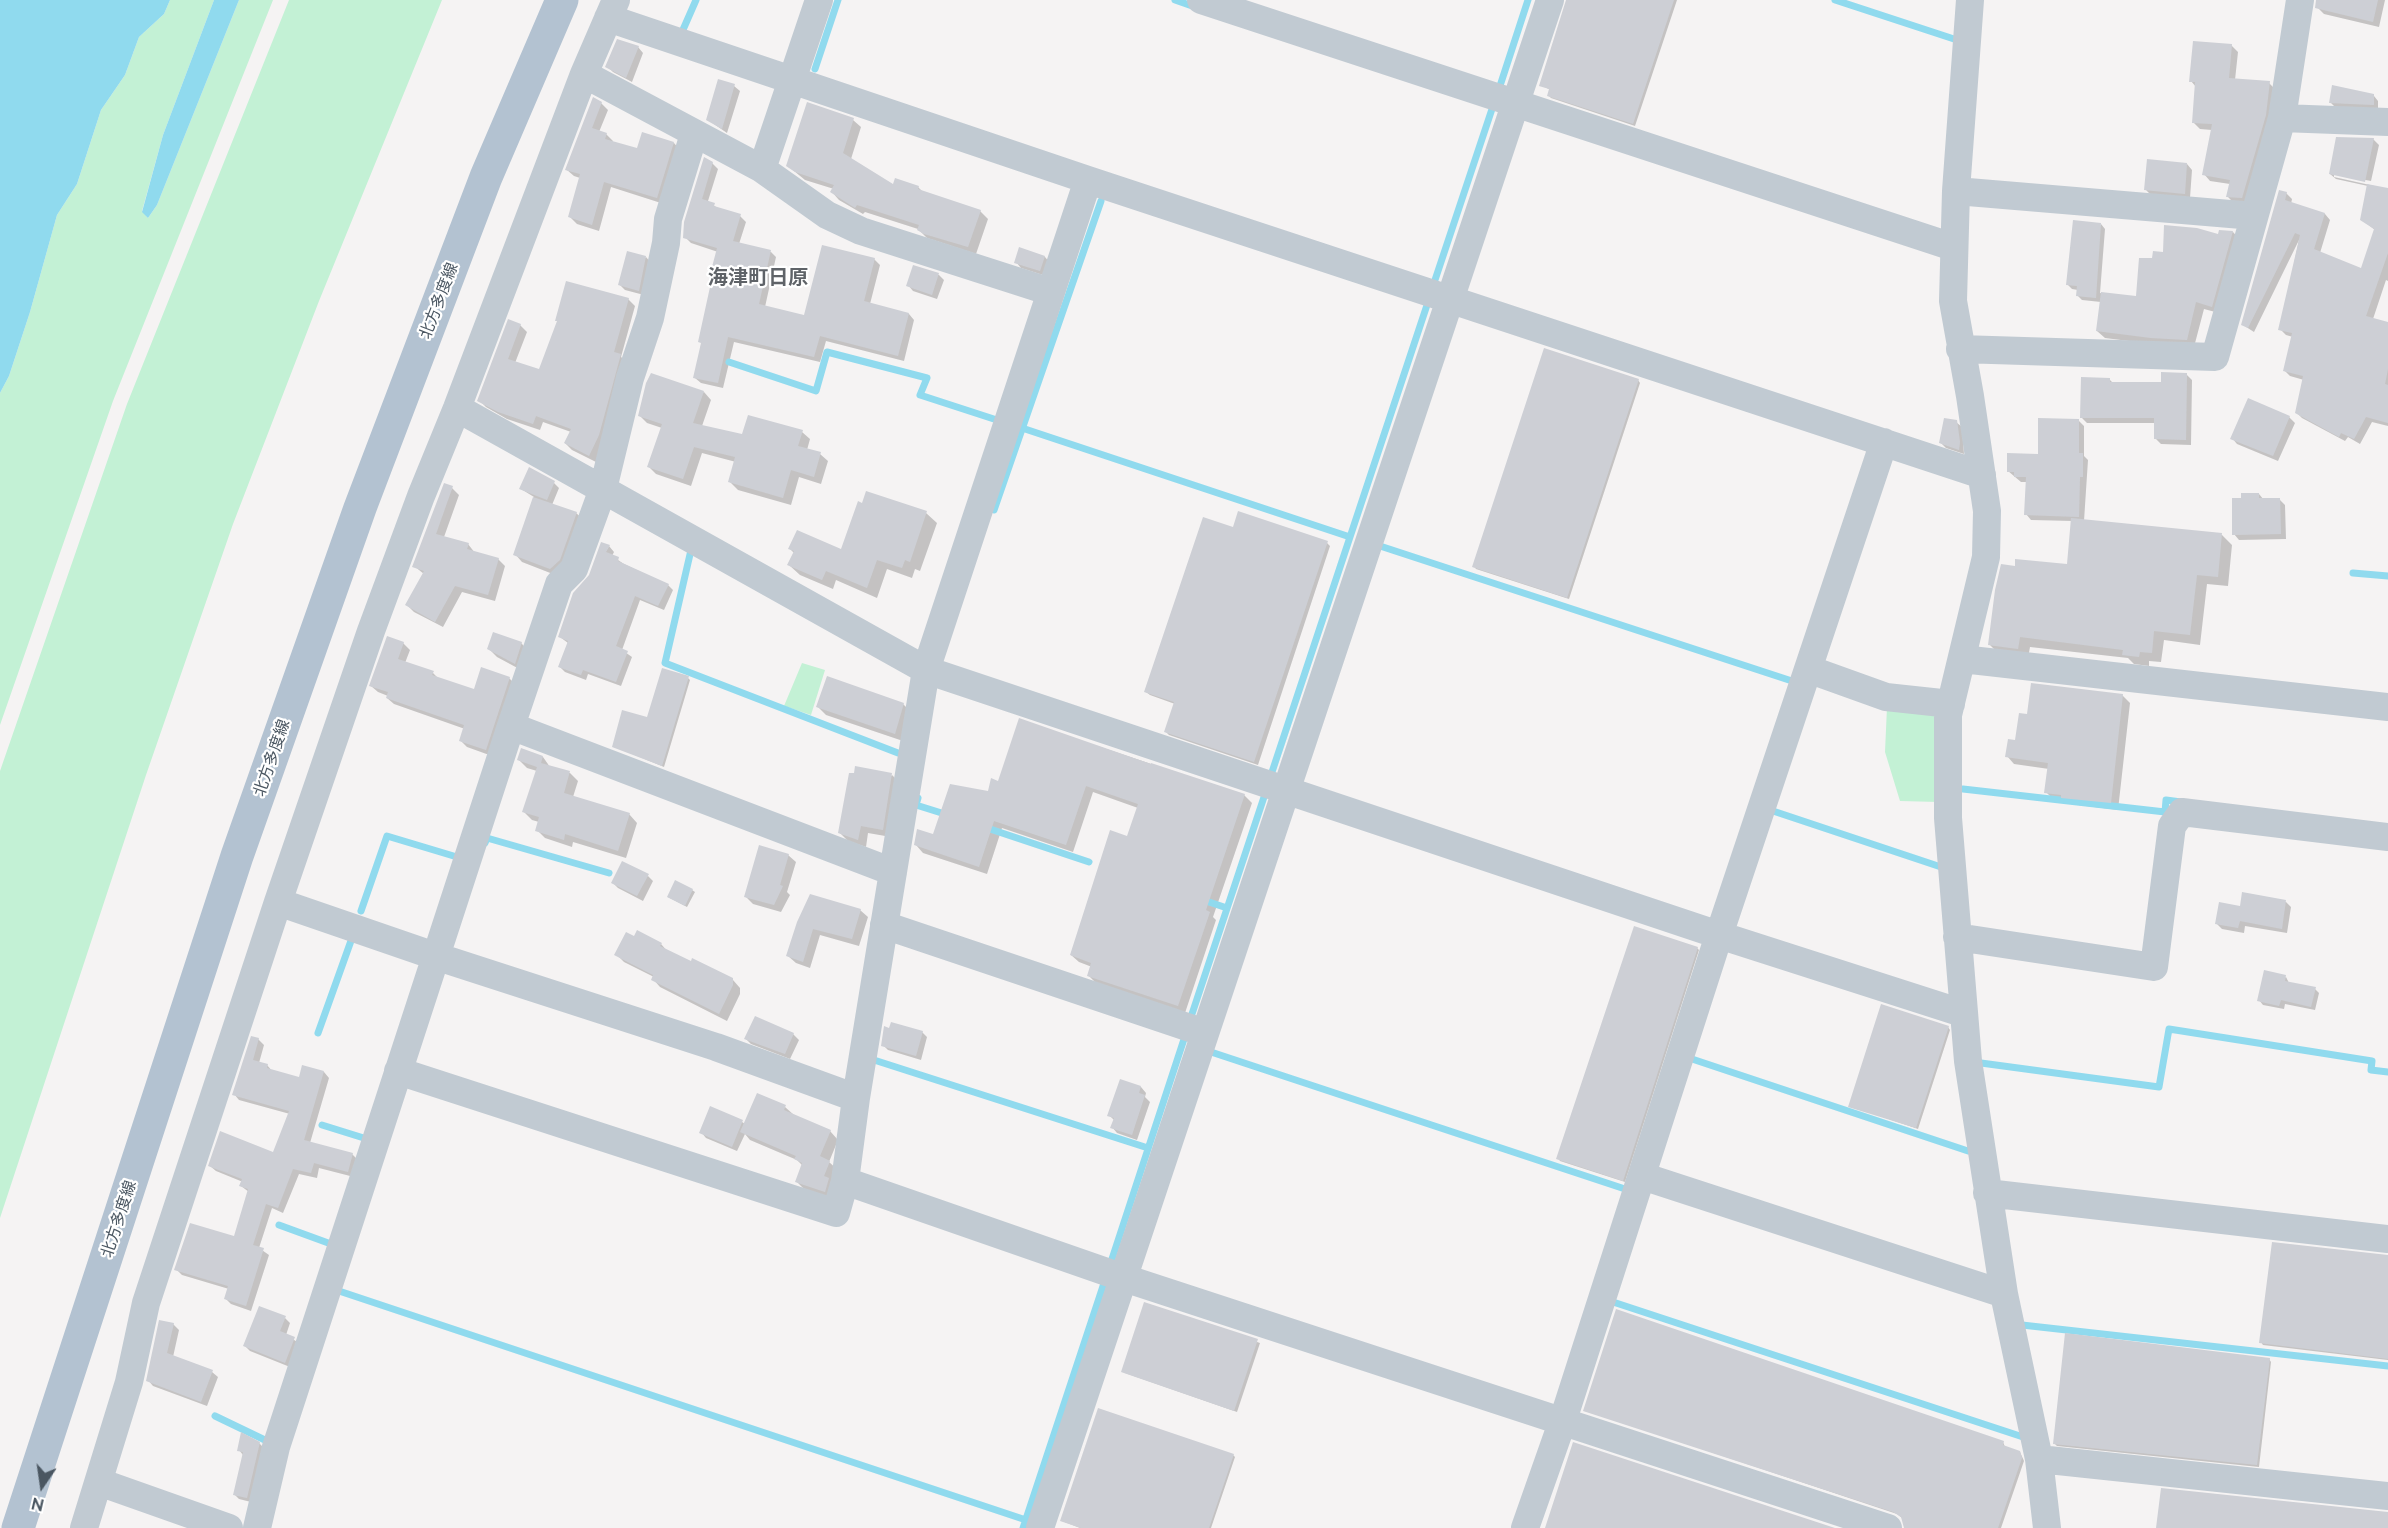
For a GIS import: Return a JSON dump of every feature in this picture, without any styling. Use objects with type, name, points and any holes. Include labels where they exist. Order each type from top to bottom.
[{"type":"main road","name":"北方多度線","points":[[18,1528],[237,856],[356,519],[486,177],[562,0]]},
{"type":"street","points":[[762,169],[790,80],[819,0]]},
{"type":"street","points":[[1201,0],[1953,247]]},
{"type":"street","points":[[1040,1528],[1124,1278],[1194,1030],[1285,790],[1436,295],[1502,99],[1550,0]]},
{"type":"street","points":[[1970,0],[1956,191],[1953,301],[1960,349],[1971,396],[1987,511],[1986,557],[1948,715],[1948,818],[1962,1013],[2004,1294],[2039,1459],[2047,1528]]},
{"type":"street","points":[[1960,349],[2215,357],[2282,118],[2300,0]]},
{"type":"street","points":[[84,1528],[129,1382],[146,1303],[278,902],[371,631],[584,74],[612,9],[790,80],[1982,475]]},
{"type":"street","points":[[584,74],[762,169],[827,215],[861,231],[1051,292]]},
{"type":"street","points":[[2282,118],[2388,122]]},
{"type":"street","points":[[257,1528],[276,1447],[511,726],[559,585],[574,570],[603,489],[630,378],[650,318],[666,243],[668,219],[694,134]]},
{"type":"street","points":[[398,1071],[836,1213],[845,1181],[856,1098],[926,670],[1088,180]]},
{"type":"street","points":[[1956,191],[2254,216]]},
{"type":"street","points":[[457,408],[926,670],[1719,935],[1962,1013]]},
{"type":"street","points":[[1525,1528],[1563,1420],[1719,935],[1884,442]]},
{"type":"street","points":[[1962,659],[2388,706]]},
{"type":"street","points":[[1808,669],[1886,697],[1951,704]]},
{"type":"street","points":[[511,726],[893,872]]},
{"type":"street","points":[[1957,937],[2154,967],[2172,826],[2181,812],[2388,837]]},
{"type":"street","points":[[278,902],[435,956],[716,1047],[856,1098]]},
{"type":"street","points":[[884,925],[1194,1030]]},
{"type":"street","points":[[1642,1176],[2004,1294]]},
{"type":"street","points":[[845,1181],[1124,1278],[1888,1528]]},
{"type":"street","points":[[1988,1193],[2388,1239]]},
{"type":"street","points":[[2039,1459],[2388,1496]]},
{"type":"street","points":[[99,1482],[229,1528]]},
{"type":"green space","points":[[170,0],[214,0],[163,135],[142,211],[148,218],[157,205],[239,0],[273,0],[113,401],[0,725],[0,393],[9,376],[30,312],[57,215],[77,184],[101,110],[125,75],[139,37],[164,14]]},
{"type":"green space","points":[[289,0],[442,0],[319,301],[233,524],[146,775],[0,1218],[0,771],[127,404]]},
{"type":"green space","points":[[802,663],[825,670],[811,715],[784,706]]},
{"type":"green space","points":[[1887,707],[1938,709],[1938,802],[1900,801],[1885,752]]},
{"type":"water","points":[[0,0],[170,0],[164,14],[139,37],[125,75],[101,110],[77,184],[57,215],[30,312],[9,376],[0,393]]},
{"type":"water","points":[[214,0],[239,0],[157,205],[148,218],[142,212],[163,135]]},
{"type":"building","points":[[1566,0],[1674,0],[1633,124],[1547,96],[1549,89],[1539,86]]},
{"type":"building","points":[[2316,0],[2378,0],[2373,22],[2315,8]]},
{"type":"building","points":[[617,39],[639,46],[626,78],[605,67]]},
{"type":"building","points":[[2193,41],[2232,44],[2229,78],[2270,81],[2266,115],[2242,198],[2226,197],[2230,180],[2202,175],[2212,124],[2192,123],[2195,82],[2189,82]]},
{"type":"building","points":[[718,79],[735,84],[722,129],[706,120]]},
{"type":"building","points":[[2332,85],[2374,94],[2374,105],[2329,103]]},
{"type":"building","points":[[593,97],[602,102],[592,128],[607,133],[605,139],[637,148],[642,132],[674,142],[657,198],[604,182],[592,225],[568,217],[580,174],[565,170]]},
{"type":"building","points":[[807,102],[854,118],[843,153],[893,184],[895,178],[919,186],[918,189],[981,210],[968,247],[924,234],[917,230],[919,225],[857,205],[855,208],[830,192],[834,185],[795,172],[786,166]]},
{"type":"building","points":[[2336,137],[2374,138],[2365,182],[2329,174]]},
{"type":"building","points":[[704,157],[713,162],[702,199],[715,203],[714,206],[741,214],[733,241],[771,250],[759,304],[804,315],[822,245],[875,258],[864,301],[909,313],[898,356],[820,336],[814,357],[728,337],[718,383],[693,378],[710,287],[707,286],[717,248],[683,238],[684,222]]},
{"type":"building","points":[[2147,159],[2187,163],[2185,194],[2144,190]]},
{"type":"building","points":[[2367,184],[2388,188],[2388,253],[2366,316],[2388,322],[2388,369],[2385,384],[2388,385],[2388,423],[2366,417],[2354,439],[2341,433],[2339,437],[2295,413],[2303,376],[2283,371],[2292,333],[2278,330],[2300,235],[2295,233],[2248,328],[2241,325],[2279,190],[2287,192],[2285,200],[2325,213],[2314,249],[2361,268],[2374,229],[2360,220]]},
{"type":"building","points":[[2073,220],[2101,223],[2096,298],[2076,296],[2077,286],[2066,285]]},
{"type":"building","points":[[2164,225],[2197,228],[2218,234],[2219,230],[2233,231],[2212,307],[2196,302],[2187,340],[2096,331],[2101,292],[2136,296],[2139,258],[2152,258],[2153,251],[2163,252]]},
{"type":"building","points":[[1019,247],[1045,256],[1040,271],[1014,263]]},
{"type":"building","points":[[627,251],[646,256],[639,291],[618,285]]},
{"type":"building","points":[[913,265],[939,273],[932,295],[906,286]]},
{"type":"building","points":[[566,281],[629,298],[614,352],[621,354],[599,435],[589,456],[564,443],[571,429],[536,416],[533,424],[498,412],[477,401],[508,319],[521,324],[508,359],[539,369],[557,321],[555,321]]},
{"type":"building","points":[[1544,348],[1639,379],[1567,598],[1472,567]]},
{"type":"building","points":[[2161,372],[2187,373],[2186,440],[2154,439],[2154,418],[2080,418],[2081,377],[2110,378],[2110,382],[2161,382]]},
{"type":"building","points":[[651,373],[704,391],[693,423],[742,434],[748,415],[803,430],[798,446],[821,452],[814,477],[791,470],[783,498],[728,482],[735,457],[694,447],[683,479],[647,467],[662,424],[638,416],[646,383]]},
{"type":"building","points":[[2248,398],[2290,416],[2273,456],[2230,439]]},
{"type":"building","points":[[1944,418],[1957,420],[1959,450],[1939,443]]},
{"type":"building","points":[[2038,418],[2079,419],[2079,453],[2083,453],[2083,477],[2080,477],[2079,517],[2024,515],[2026,477],[2014,477],[2014,472],[2007,472],[2007,453],[2038,454]]},
{"type":"building","points":[[529,467],[555,481],[547,500],[519,489]]},
{"type":"building","points":[[444,483],[453,486],[436,534],[469,543],[467,549],[499,558],[488,595],[455,586],[435,622],[405,605],[424,571],[412,567]]},
{"type":"building","points":[[866,491],[927,511],[910,562],[905,560],[902,568],[877,560],[867,588],[826,571],[822,580],[787,565],[794,551],[788,549],[797,530],[841,549],[858,501],[862,503]]},
{"type":"building","points":[[2241,493],[2259,493],[2259,498],[2280,498],[2281,534],[2232,535],[2232,498],[2241,498]]},
{"type":"building","points":[[533,497],[577,512],[560,560],[550,569],[513,555]]},
{"type":"building","points":[[1238,511],[1328,541],[1254,762],[1164,732],[1174,702],[1144,692],[1203,517],[1233,527]]},
{"type":"building","points":[[2071,518],[2222,533],[2218,577],[2197,575],[2190,635],[2154,631],[2152,653],[2140,652],[2139,657],[2122,655],[2123,650],[2020,637],[2018,649],[1988,645],[1995,590],[2001,564],[2015,566],[2015,559],[2067,564]]},
{"type":"building","points":[[601,542],[610,545],[606,552],[619,557],[618,561],[669,584],[658,606],[635,596],[616,646],[628,651],[616,682],[583,670],[581,675],[558,667],[568,641],[558,637],[573,593],[589,575]]},
{"type":"building","points":[[493,632],[522,642],[515,664],[487,649]]},
{"type":"building","points":[[387,636],[404,642],[398,659],[434,671],[432,675],[474,689],[481,667],[510,677],[486,750],[459,741],[464,725],[386,698],[388,692],[369,686]]},
{"type":"building","points":[[662,668],[689,676],[662,766],[612,747],[622,710],[647,717]]},
{"type":"building","points":[[827,676],[904,703],[895,734],[816,707]]},
{"type":"building","points":[[2031,683],[2123,694],[2111,803],[2061,798],[2061,795],[2044,793],[2048,763],[2005,757],[2008,739],[2015,740],[2019,713],[2027,714]]},
{"type":"building","points":[[1019,718],[1245,794],[1206,910],[1210,912],[1178,1006],[1087,976],[1091,963],[1070,955],[1110,830],[1127,836],[1138,804],[1086,786],[1066,845],[994,821],[979,867],[914,845],[917,829],[933,834],[950,784],[988,791],[991,778],[998,781]]},
{"type":"building","points":[[521,748],[543,756],[541,763],[570,771],[564,793],[630,813],[618,851],[565,834],[564,840],[535,831],[539,817],[522,812],[537,767],[517,760]]},
{"type":"building","points":[[855,766],[892,773],[883,830],[861,826],[858,840],[838,833],[849,773],[854,773]]},
{"type":"building","points":[[759,845],[789,854],[780,885],[783,886],[774,905],[744,897]]},
{"type":"building","points":[[622,861],[649,874],[637,896],[611,883]]},
{"type":"building","points":[[675,880],[693,889],[685,906],[667,897]]},
{"type":"building","points":[[2242,892],[2286,900],[2282,929],[2240,921],[2238,928],[2215,924],[2219,902],[2240,906]]},
{"type":"building","points":[[810,894],[861,909],[852,939],[813,929],[803,962],[786,956],[797,922]]},
{"type":"building","points":[[1634,926],[1698,947],[1623,1181],[1556,1159]]},
{"type":"building","points":[[637,930],[662,943],[660,946],[691,961],[692,958],[733,978],[733,985],[719,1014],[651,980],[653,975],[614,955],[626,932],[634,936]]},
{"type":"building","points":[[2264,970],[2286,975],[2285,981],[2316,987],[2311,1007],[2281,1000],[2279,1006],[2257,1001]]},
{"type":"building","points":[[1881,1004],[1949,1026],[1916,1128],[1848,1107]]},
{"type":"building","points":[[755,1016],[794,1033],[785,1054],[744,1039]]},
{"type":"building","points":[[891,1022],[923,1031],[916,1056],[881,1046],[884,1026],[889,1028]]},
{"type":"building","points":[[251,1036],[259,1038],[253,1060],[268,1064],[267,1068],[299,1077],[302,1065],[324,1071],[304,1140],[353,1153],[348,1172],[314,1163],[311,1173],[293,1169],[278,1208],[266,1204],[253,1245],[264,1248],[246,1306],[224,1299],[228,1286],[174,1270],[190,1223],[234,1236],[248,1189],[239,1186],[242,1179],[208,1166],[220,1131],[273,1152],[289,1111],[232,1095]]},
{"type":"building","points":[[1120,1079],[1141,1086],[1139,1093],[1145,1095],[1132,1135],[1110,1128],[1114,1118],[1107,1116]]},
{"type":"building","points":[[757,1093],[786,1105],[784,1110],[831,1130],[820,1156],[830,1161],[824,1176],[829,1178],[825,1192],[795,1182],[802,1163],[794,1159],[796,1156],[740,1132]]},
{"type":"building","points":[[710,1106],[743,1120],[732,1147],[699,1133]]},
{"type":"building","points":[[2272,1242],[2388,1255],[2388,1359],[2259,1343]]},
{"type":"building","points":[[1144,1302],[1258,1339],[1234,1411],[1121,1372]]},
{"type":"building","points":[[259,1306],[286,1316],[280,1331],[295,1337],[285,1363],[243,1346]]},
{"type":"building","points":[[1616,1309],[2004,1441],[2003,1445],[2020,1451],[2022,1458],[1998,1528],[1904,1528],[1901,1517],[1893,1512],[1583,1411]]},
{"type":"building","points":[[159,1320],[174,1323],[167,1353],[213,1370],[201,1402],[146,1381]]},
{"type":"building","points":[[2065,1333],[2270,1358],[2257,1465],[2053,1444]]},
{"type":"building","points":[[1098,1408],[1234,1454],[1209,1528],[1081,1528],[1060,1521]]},
{"type":"building","points":[[241,1432],[260,1442],[247,1498],[233,1495],[243,1452],[237,1451]]},
{"type":"building","points":[[1573,1442],[1835,1528],[1545,1528]]},
{"type":"building","points":[[2161,1488],[2388,1512],[2388,1528],[2156,1528]]},
{"type":"waterway","points":[[682,32],[696,0]]},
{"type":"waterway","points":[[815,69],[838,0]]},
{"type":"waterway","points":[[1175,0],[1195,7]]},
{"type":"waterway","points":[[1498,92],[1528,0]]},
{"type":"waterway","points":[[1835,0],[1954,39]]},
{"type":"waterway","points":[[1433,286],[1494,103]]},
{"type":"waterway","points":[[994,510],[1101,201]]},
{"type":"waterway","points":[[1272,772],[1429,299]]},
{"type":"waterway","points":[[729,362],[816,391],[827,352],[927,378],[920,395],[1000,421]]},
{"type":"waterway","points":[[1022,428],[1350,537]]},
{"type":"waterway","points":[[1380,546],[1795,682]]},
{"type":"waterway","points":[[689,549],[691,550],[665,663],[898,753]]},
{"type":"waterway","points":[[2353,573],[2388,576]]},
{"type":"waterway","points":[[1963,789],[2165,812],[2166,800],[2181,802]]},
{"type":"waterway","points":[[1190,1020],[1266,791]]},
{"type":"waterway","points":[[918,798],[916,805],[948,815]]},
{"type":"waterway","points":[[1770,807],[1770,810],[1941,867]]},
{"type":"waterway","points":[[984,827],[1089,862]]},
{"type":"waterway","points":[[361,911],[387,836],[457,857]]},
{"type":"waterway","points":[[485,843],[487,838],[609,873]]},
{"type":"waterway","points":[[1200,899],[1227,908]]},
{"type":"waterway","points":[[318,1033],[352,938]]},
{"type":"waterway","points":[[1981,1063],[2159,1087],[2169,1029],[2372,1061],[2371,1070],[2388,1072]]},
{"type":"waterway","points":[[1111,1262],[1186,1033]]},
{"type":"waterway","points":[[1211,1052],[1625,1189]]},
{"type":"waterway","points":[[1686,1057],[1968,1151]]},
{"type":"waterway","points":[[874,1060],[1148,1148]]},
{"type":"waterway","points":[[322,1125],[367,1139]]},
{"type":"waterway","points":[[279,1225],[331,1244]]},
{"type":"waterway","points":[[1023,1528],[1105,1280]]},
{"type":"waterway","points":[[339,1291],[1026,1520]]},
{"type":"waterway","points":[[1610,1301],[2023,1437]]},
{"type":"waterway","points":[[2022,1325],[2388,1366]]},
{"type":"waterway","points":[[215,1416],[267,1441]]},
{"type":"district","name":"海津町日原","points":[[758,278]]}]
